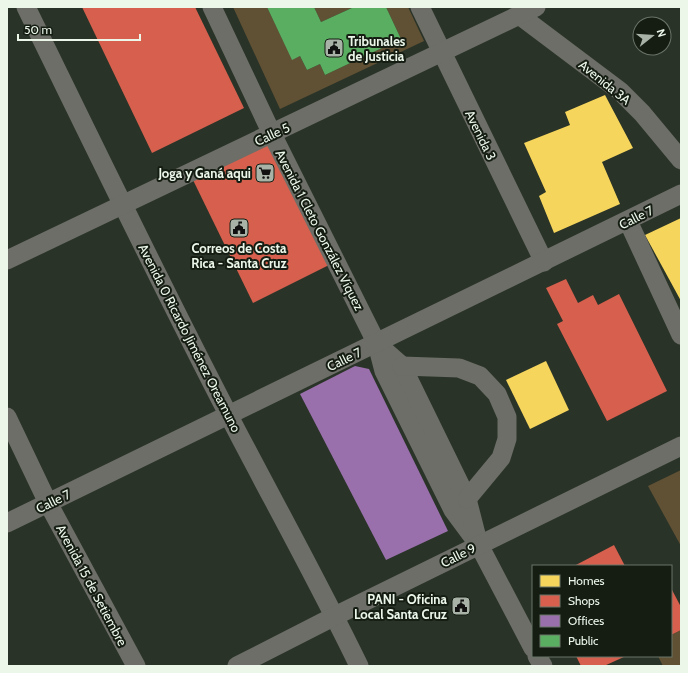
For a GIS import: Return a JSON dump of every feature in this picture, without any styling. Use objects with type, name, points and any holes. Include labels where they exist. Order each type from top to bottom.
[{"type":"street","name":"Avenida 0 Ricardo Jiménez Oreamuno","points":[[26,7],[122,204],[229,415],[335,616],[359,666]]},
{"type":"street","name":"Avenida 1 Cleto González Víquez","points":[[212,7],[272,134],[377,344],[384,371],[453,510],[479,545],[532,646]]},
{"type":"street","name":"Avenida 3","points":[[420,7],[441,53],[544,262]]},
{"type":"street","name":"Calle 5","points":[[7,260],[536,7]]},
{"type":"street","name":"Avenida 3A","points":[[519,15],[620,91],[642,113],[681,160]]},
{"type":"street","name":"Calle 7","points":[[7,523],[628,222],[681,194]]},
{"type":"street","points":[[628,222],[681,335]]},
{"type":"street","name":"Avenida 1 Cleto González Víquez","points":[[377,344],[402,366],[467,499],[479,545]]},
{"type":"street","points":[[402,366],[459,368],[480,376],[497,394],[508,417],[507,439],[501,458],[467,499]]},
{"type":"street","name":"Avenida 15 de Setiembre","points":[[7,417],[48,503],[136,666]]},
{"type":"street","name":"Calle 9","points":[[237,666],[335,616],[681,446]]},
{"type":"street","points":[[538,657],[543,666]]},
{"type":"shaded area","points":[[233,7],[267,7],[292,59],[300,56],[307,70],[320,64],[325,75],[401,39],[386,7],[408,7],[424,41],[280,109]]},
{"type":"shaded area","points":[[314,7],[354,7],[321,22]]},
{"type":"shaded area","points":[[681,470],[681,546],[648,486]]},
{"type":"shaded area","points":[[681,630],[681,666],[663,666],[658,657],[672,657],[672,634]]},
{"type":"building: Homes","points":[[605,95],[633,148],[602,162],[620,204],[554,233],[539,196],[546,192],[524,143],[570,125],[565,112]]},
{"type":"building: Homes","points":[[681,218],[681,301],[645,235]]},
{"type":"building: Homes","points":[[546,361],[569,410],[530,429],[506,380]]},
{"type":"building: Shops","points":[[82,7],[195,7],[244,108],[152,153]]},
{"type":"building: Shops","points":[[271,142],[331,264],[253,303],[193,180]]},
{"type":"building: Shops","points":[[566,279],[578,303],[593,295],[598,305],[619,294],[667,391],[607,421],[557,324],[563,321],[546,288]]},
{"type":"building: Shops","points":[[614,545],[624,565],[576,565]]},
{"type":"building: Shops","points":[[672,590],[681,607],[681,630],[672,634]]},
{"type":"building: Shops","points":[[576,657],[624,657],[604,666],[581,666]]},
{"type":"building: Offices","points":[[355,366],[369,369],[448,531],[386,560],[300,394]]},
{"type":"building: Public","name":"Tribunales de Justicia","points":[[267,7],[314,7],[321,22],[354,7],[386,7],[401,39],[325,75],[320,64],[307,70],[300,56],[292,60]]},
{"type":"place","name":"Tribunales de Justicia","points":[[334,48]]},
{"type":"place","name":"Joga y Ganá aqui","points":[[265,173]]},
{"type":"place","name":"Correos de Costa Rica - Santa Cruz","points":[[239,228]]},
{"type":"place","name":"PANI - Oficina Local Santa Cruz","points":[[461,606]]}]
